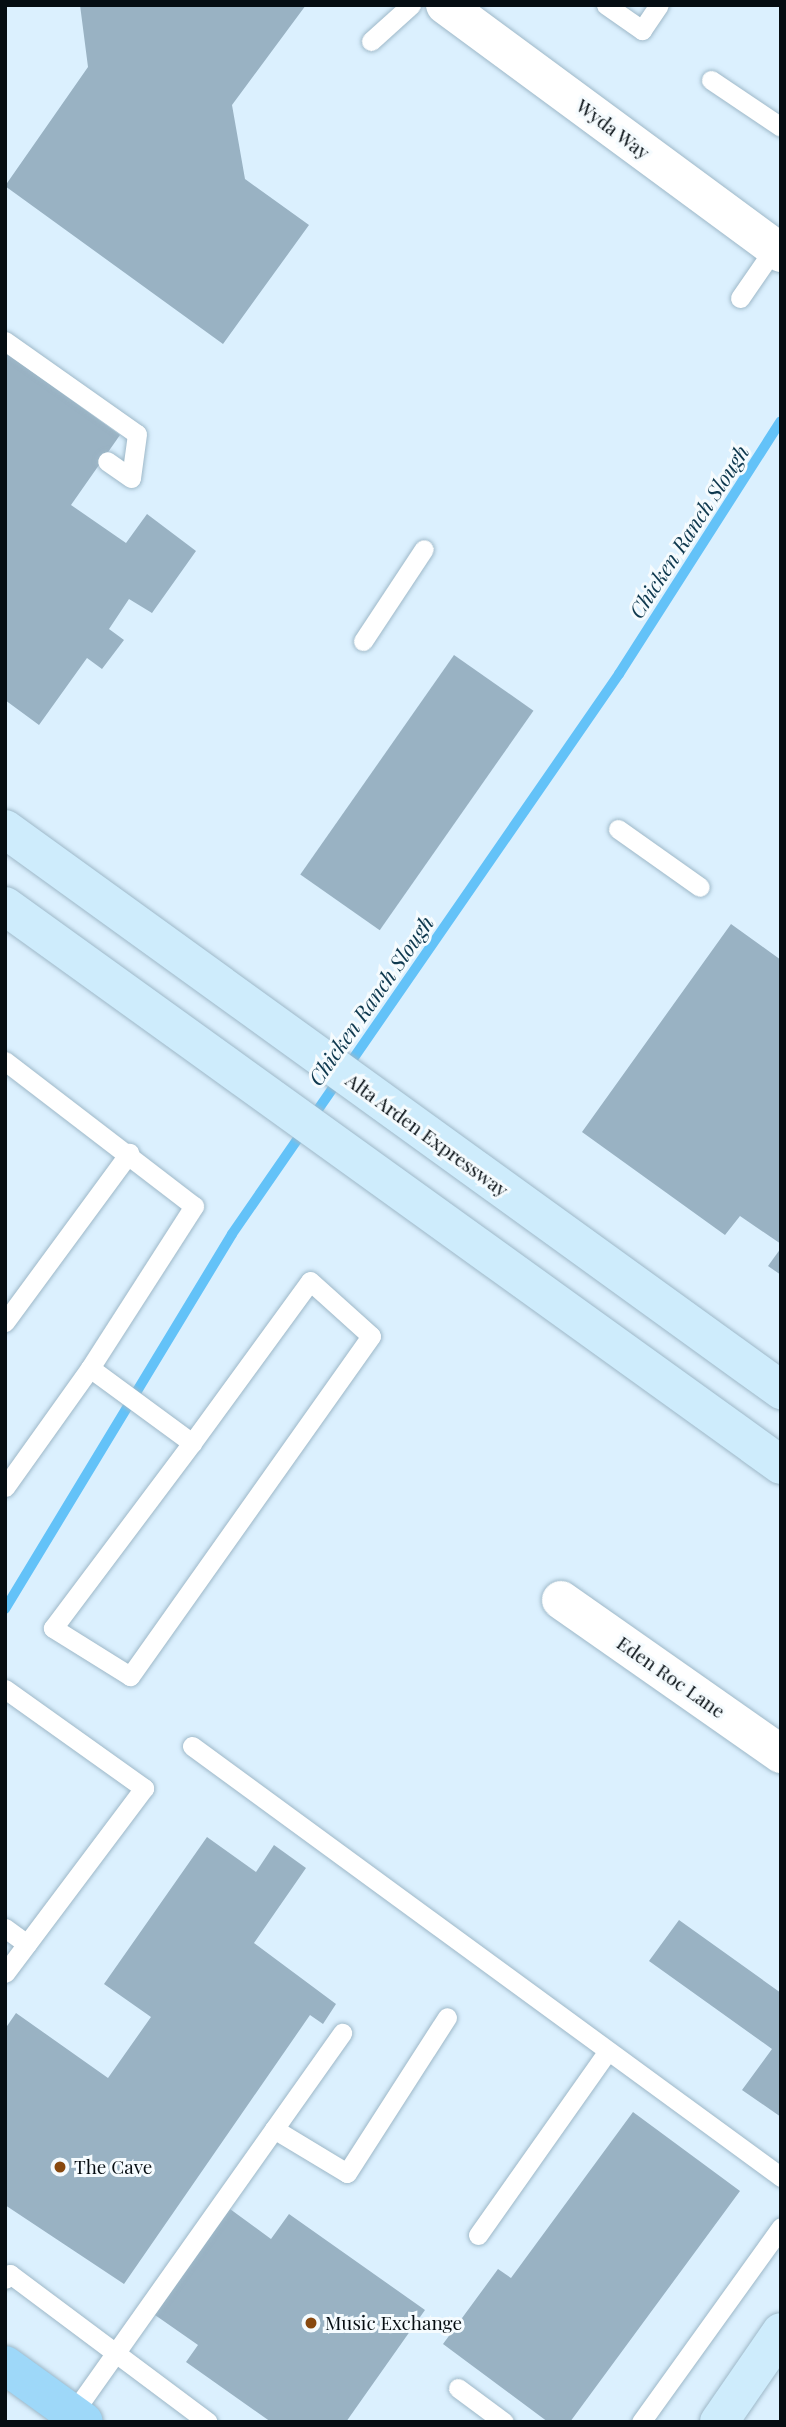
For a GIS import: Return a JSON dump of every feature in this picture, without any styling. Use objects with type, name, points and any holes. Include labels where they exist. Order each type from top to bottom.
[{"type":"main road","name":"Alta Arden Expressway","points":[[5,829],[781,1390]]},
{"type":"main road","points":[[5,906],[781,1465]]},
{"type":"main road","points":[[719,2422],[777,2344]]},
{"type":"main road","points":[[5,2365],[78,2418]]},
{"type":"street","name":"Wyda Way","points":[[445,5],[779,247]]},
{"type":"street","name":"Eden Roc Lane","points":[[561,1600],[781,1754]]},
{"type":"lane","points":[[371,41],[411,5]]},
{"type":"lane","points":[[606,5],[642,30],[659,5]]},
{"type":"lane","points":[[711,80],[781,127]]},
{"type":"lane","points":[[740,298],[779,247]]},
{"type":"lane","points":[[5,341],[137,434],[131,478],[107,461]]},
{"type":"lane","points":[[363,641],[424,549]]},
{"type":"lane","points":[[618,829],[700,887]]},
{"type":"lane","points":[[5,1061],[129,1153],[194,1206],[90,1368],[5,1486]]},
{"type":"lane","points":[[5,1322],[129,1153]]},
{"type":"lane","points":[[310,1281],[372,1336],[130,1676],[53,1628],[184,1437],[310,1281]]},
{"type":"lane","points":[[90,1368],[184,1437]]},
{"type":"lane","points":[[5,1689],[144,1788],[5,1973]]},
{"type":"lane","points":[[192,1746],[781,2177]]},
{"type":"lane","points":[[5,1928],[27,1944]]},
{"type":"lane","points":[[274,2129],[347,2173],[447,2017]]},
{"type":"lane","points":[[78,2418],[116,2352],[342,2033]]},
{"type":"lane","points":[[478,2235],[608,2051]]},
{"type":"lane","points":[[641,2422],[781,2227]]},
{"type":"lane","points":[[5,2278],[10,2274],[208,2422]]},
{"type":"lane","points":[[458,2388],[504,2422]]},
{"type":"building","points":[[80,5],[306,5],[232,105],[245,179],[309,225],[223,344],[5,186],[88,67]]},
{"type":"building","points":[[5,352],[120,435],[71,505],[126,543],[147,514],[196,551],[152,613],[129,599],[109,629],[124,640],[102,669],[87,658],[39,725],[5,700]]},
{"type":"building","points":[[454,655],[533,711],[380,930],[300,875]]},
{"type":"building","points":[[731,924],[781,960],[781,1244],[740,1216],[725,1235],[582,1132]]},
{"type":"building","points":[[781,1248],[781,1275],[768,1266]]},
{"type":"building","points":[[207,1837],[256,1872],[274,1845],[306,1868],[254,1943],[336,2004],[323,2024],[310,2015],[124,2284],[5,2205],[5,2029],[16,2013],[108,2078],[151,2017],[104,1984]]},
{"type":"building","points":[[679,1920],[781,1993],[781,2117],[742,2090],[772,2049],[649,1961]]},
{"type":"building","points":[[633,2112],[740,2191],[570,2422],[548,2422],[443,2344],[498,2269],[511,2278]]},
{"type":"building","points":[[230,2209],[271,2239],[289,2214],[425,2310],[346,2422],[271,2422],[186,2362],[198,2345],[155,2315]]},
{"type":"waterway","name":"Chicken Ranch Slough","points":[[5,1609],[232,1234],[619,674],[781,421]]},
{"type":"place","name":"The Cave","points":[[60,2167]]},
{"type":"place","name":"Music Exchange","points":[[311,2323]]}]
